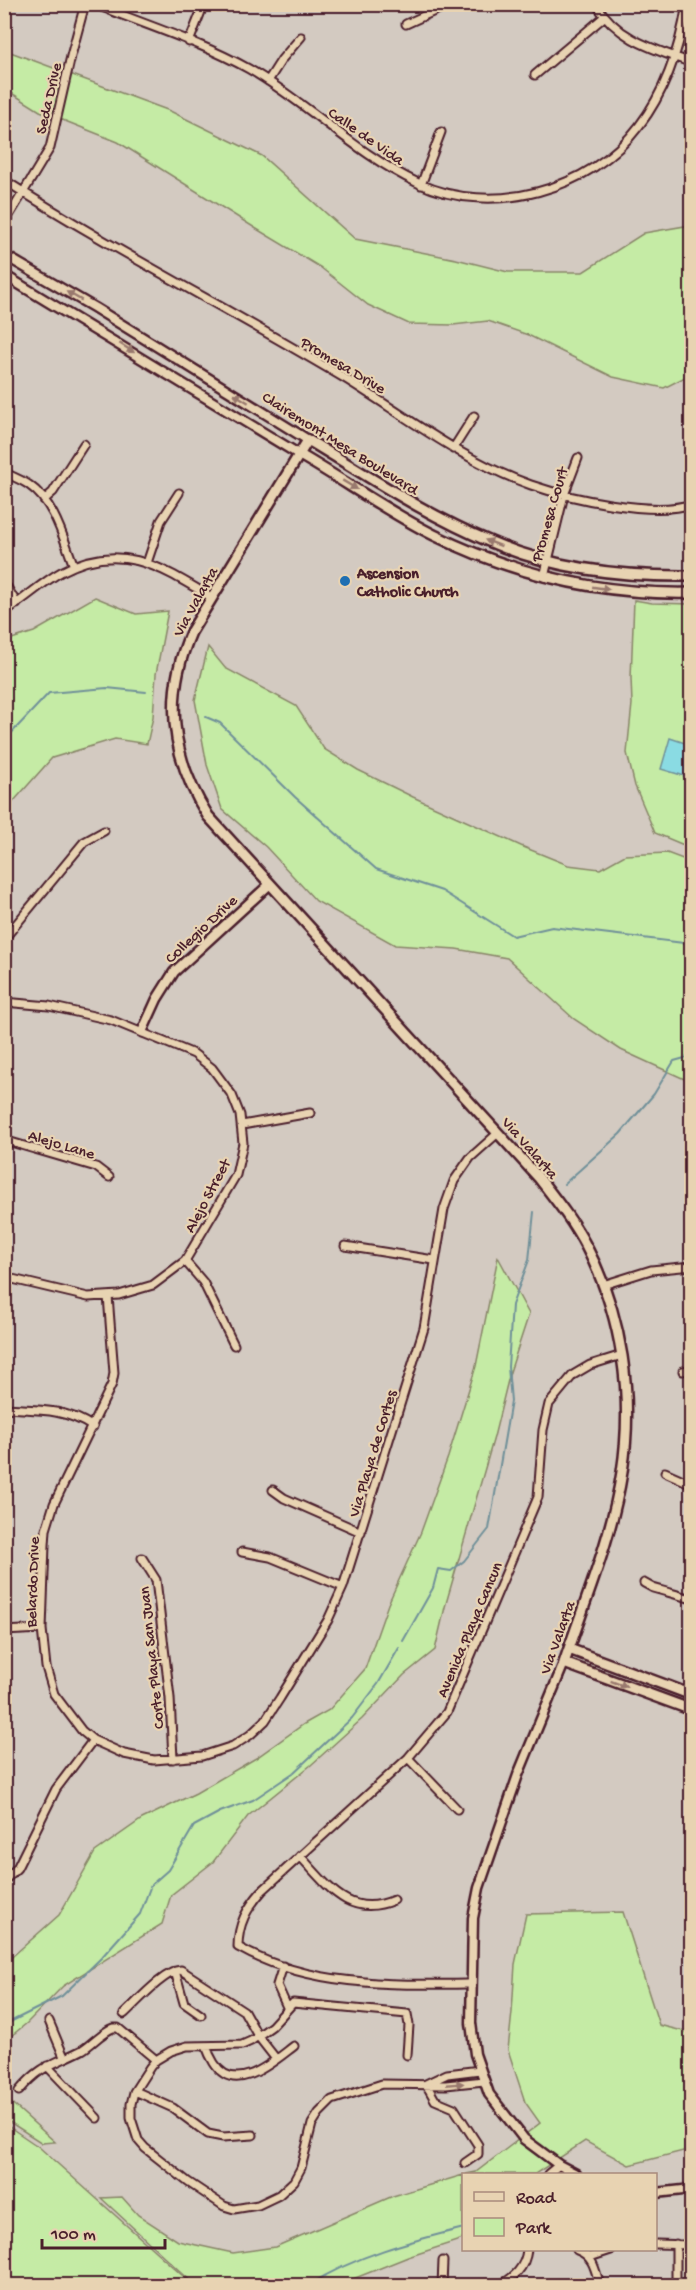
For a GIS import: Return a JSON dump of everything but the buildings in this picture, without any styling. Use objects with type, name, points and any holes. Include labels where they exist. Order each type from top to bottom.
[{"type":"main road","name":"Via Valarta","points":[[308,440],[191,632],[183,652],[175,690],[177,742],[185,773],[208,816],[539,1178],[562,1208],[586,1246],[603,1285],[622,1356],[628,1420],[622,1472],[614,1512],[564,1664]]},
{"type":"main road","name":"Clairemont Mesa Boulevard","points":[[308,440],[435,516],[493,543],[549,561],[623,574],[692,576]]},
{"type":"main road","name":"Clairemont Mesa Boulevard","points":[[300,455],[435,535],[486,557],[544,577],[621,591],[692,593]]},
{"type":"main road","points":[[569,1649],[692,1695]]},
{"type":"main road","points":[[564,1664],[692,1710]]},
{"type":"street","name":"Seda Drive","points":[[4,224],[50,148],[85,4]]},
{"type":"street","name":"Calle de Vida","points":[[94,4],[213,51],[268,81],[389,169],[421,185],[462,196],[501,198],[521,196],[555,187],[574,179],[607,158],[639,126],[658,98],[675,56],[683,31],[687,4]]},
{"type":"street","points":[[189,42],[204,4]]},
{"type":"street","points":[[406,24],[450,4]]},
{"type":"street","points":[[596,4],[604,17],[630,39],[692,63]]},
{"type":"street","points":[[535,75],[604,17]]},
{"type":"street","points":[[268,81],[282,59],[301,37]]},
{"type":"street","points":[[421,185],[441,132]]},
{"type":"street","name":"Promesa Drive","points":[[4,180],[346,380],[453,449],[530,484],[564,495],[634,507],[680,508],[692,504]]},
{"type":"street","name":"Clairemont Mesa Boulevard","points":[[4,255],[95,308],[308,440]]},
{"type":"street","name":"Clairemont Mesa Boulevard","points":[[4,275],[86,322],[300,455]]},
{"type":"street","points":[[453,449],[474,416]]},
{"type":"street","points":[[44,500],[53,492],[84,444]]},
{"type":"street","name":"Promesa Court","points":[[544,577],[564,495],[578,458]]},
{"type":"street","points":[[4,472],[29,485],[44,500],[51,510],[74,566]]},
{"type":"street","points":[[147,563],[161,521],[179,493]]},
{"type":"street","points":[[4,612],[59,573],[74,566],[110,558],[147,563],[163,568],[211,597]]},
{"type":"street","points":[[4,582],[17,604]]},
{"type":"street","points":[[4,939],[84,842],[104,831]]},
{"type":"street","name":"Collegio Drive","points":[[142,1032],[157,999],[174,972],[270,884]]},
{"type":"street","name":"Alejo Street","points":[[4,1002],[49,1006],[111,1020],[194,1054],[212,1068],[232,1095],[242,1125],[242,1153],[236,1175],[185,1261],[153,1285],[136,1292],[88,1297],[4,1277]]},
{"type":"street","points":[[242,1125],[310,1113]]},
{"type":"street","name":"Via Playa de Cortes","points":[[216,1753],[250,1735],[265,1721],[328,1620],[343,1587],[424,1328],[444,1209],[454,1181],[470,1158],[498,1133]]},
{"type":"street","name":"Alejo Lane","points":[[4,1140],[96,1167],[109,1178]]},
{"type":"street","points":[[345,1246],[434,1260]]},
{"type":"street","points":[[185,1261],[203,1282],[234,1345]]},
{"type":"street","points":[[603,1285],[651,1270],[692,1266]]},
{"type":"street","name":"Belardo Drive","points":[[108,1296],[114,1373],[112,1384],[54,1504],[46,1530],[42,1629],[45,1667],[54,1694],[76,1724],[93,1740],[124,1754],[153,1760],[173,1760],[216,1753]]},
{"type":"street","name":"Avenida Playa Cancun","points":[[283,1966],[255,1957],[238,1947],[238,1932],[252,1903],[408,1758],[447,1712],[537,1497],[543,1430],[549,1404],[573,1375],[590,1365],[622,1356]]},
{"type":"street","points":[[683,1371],[692,1369]]},
{"type":"street","points":[[4,1408],[56,1410],[93,1427]]},
{"type":"street","points":[[665,1472],[692,1484]]},
{"type":"street","points":[[273,1490],[284,1498],[361,1532]]},
{"type":"street","points":[[242,1552],[270,1557],[343,1587]]},
{"type":"street","name":"Corte Playa San Juan","points":[[142,1558],[156,1580],[170,1698],[173,1760]]},
{"type":"street","points":[[644,1583],[653,1588],[692,1599]]},
{"type":"street","points":[[4,1631],[42,1629]]},
{"type":"street","name":"Via Valarta","points":[[558,2170],[524,2139],[489,2094],[472,2037],[471,1984],[473,1918],[479,1888],[518,1775],[564,1664]]},
{"type":"street","points":[[4,1881],[17,1868],[56,1789],[93,1740]]},
{"type":"street","points":[[408,1758],[457,1809]]},
{"type":"street","points":[[300,1856],[334,1893],[350,1903],[369,1907],[380,1906],[394,1900]]},
{"type":"street","points":[[287,2007],[278,1985],[283,1966],[321,1978],[373,1983],[471,1984]]},
{"type":"street","points":[[175,1971],[184,2003],[201,2014]]},
{"type":"street","points":[[124,2014],[160,1981],[175,1971],[184,1972],[243,2011],[258,2036],[276,2059]]},
{"type":"street","points":[[407,2055],[409,2025],[408,2017],[404,2013],[293,2003],[272,2026],[242,2044],[187,2046],[171,2051],[156,2060],[135,2091],[131,2104],[133,2130],[145,2148],[216,2202],[234,2209],[258,2205],[279,2195],[294,2181],[301,2168],[312,2124],[332,2100],[382,2084],[446,2085],[484,2081]]},
{"type":"street","points":[[49,2021],[64,2057]]},
{"type":"street","points":[[19,2091],[31,2077],[47,2066],[81,2050],[109,2030],[118,2028],[156,2060]]},
{"type":"street","points":[[206,2046],[214,2065],[230,2075],[250,2076],[294,2046]]},
{"type":"street","points":[[47,2066],[97,2118]]},
{"type":"street","points":[[426,2084],[447,2074],[480,2070]]},
{"type":"street","points":[[426,2084],[435,2100],[454,2108],[478,2145],[478,2154],[465,2163]]},
{"type":"street","points":[[135,2091],[173,2108],[208,2134],[223,2137],[253,2135]]},
{"type":"street","points":[[657,2193],[692,2189]]},
{"type":"street","points":[[657,2244],[692,2245]]},
{"type":"street","points":[[676,2244],[676,2286]]},
{"type":"street","points":[[498,2286],[519,2272],[527,2251]]},
{"type":"street","points":[[579,2251],[590,2257],[600,2286]]},
{"type":"street","points":[[590,2257],[608,2251]]},
{"type":"street","points":[[441,2286],[443,2261]]},
{"type":"green space","points":[[5,50],[170,111],[262,156],[355,239],[508,272],[583,272],[644,233],[691,225],[691,374],[664,388],[613,377],[528,335],[488,321],[453,325],[409,324],[368,305],[320,267],[118,142],[40,111],[5,89]]},
{"type":"green space","points":[[95,597],[136,614],[168,611],[156,674],[153,717],[147,744],[115,739],[52,758],[5,811],[5,641],[34,632]]},
{"type":"green space","points":[[634,600],[691,604],[691,848],[655,833],[635,786],[627,753],[632,704]]},
{"type":"green space","points":[[208,647],[225,668],[296,706],[324,749],[358,770],[521,846],[568,865],[600,869],[625,855],[667,853],[691,862],[691,1082],[621,1050],[574,1019],[507,958],[456,949],[395,945],[316,901],[266,847],[222,809],[207,765],[195,700]]},
{"type":"green space","points":[[498,1257],[529,1314],[510,1372],[435,1650],[404,1675],[362,1719],[311,1765],[248,1816],[213,1862],[171,1895],[162,1924],[63,1986],[27,2023],[5,2041],[5,1963],[59,1915],[95,1852],[142,1819],[196,1793],[256,1758],[304,1724],[329,1710],[365,1669],[388,1604],[421,1532],[448,1457],[476,1366]]},
{"type":"green space","points":[[623,1912],[659,2025],[691,2033],[691,2149],[629,2165],[585,2141],[537,2173],[471,2173],[476,2172],[540,2123],[525,2102],[508,2050],[515,1964],[526,1914]]},
{"type":"green space","points":[[5,2097],[55,2142],[42,2143],[5,2119]]},
{"type":"green space","points":[[5,2124],[39,2147],[193,2285],[5,2285]]},
{"type":"green space","points":[[462,2175],[462,2239],[408,2257],[338,2285],[195,2285],[101,2198],[122,2197],[138,2215],[178,2241],[233,2253],[275,2247],[393,2196]]},
{"type":"water","points":[[670,738],[691,745],[691,767],[688,777],[661,769]]},
{"type":"waterway","points":[[4,741],[49,693],[107,688],[146,692]]},
{"type":"waterway","points":[[206,717],[220,723],[295,797],[376,869],[442,891],[513,936],[552,927],[692,944]]},
{"type":"waterway","points":[[564,1184],[620,1134],[654,1094],[674,1061],[692,1056]]},
{"type":"waterway","points":[[403,1641],[433,1588],[438,1569],[451,1571],[464,1561],[489,1529],[511,1401],[508,1367],[512,1305],[529,1260],[534,1212]]},
{"type":"waterway","points":[[4,2028],[12,2021],[62,1996],[101,1958],[140,1914],[151,1885],[168,1870],[194,1826],[220,1812],[253,1800],[293,1773],[352,1718],[378,1684],[399,1648]]},
{"type":"waterway","points":[[307,2286],[364,2258],[402,2244],[462,2229]]},
{"type":"place","name":"Ascension Catholic Church","points":[[345,581]]}]
